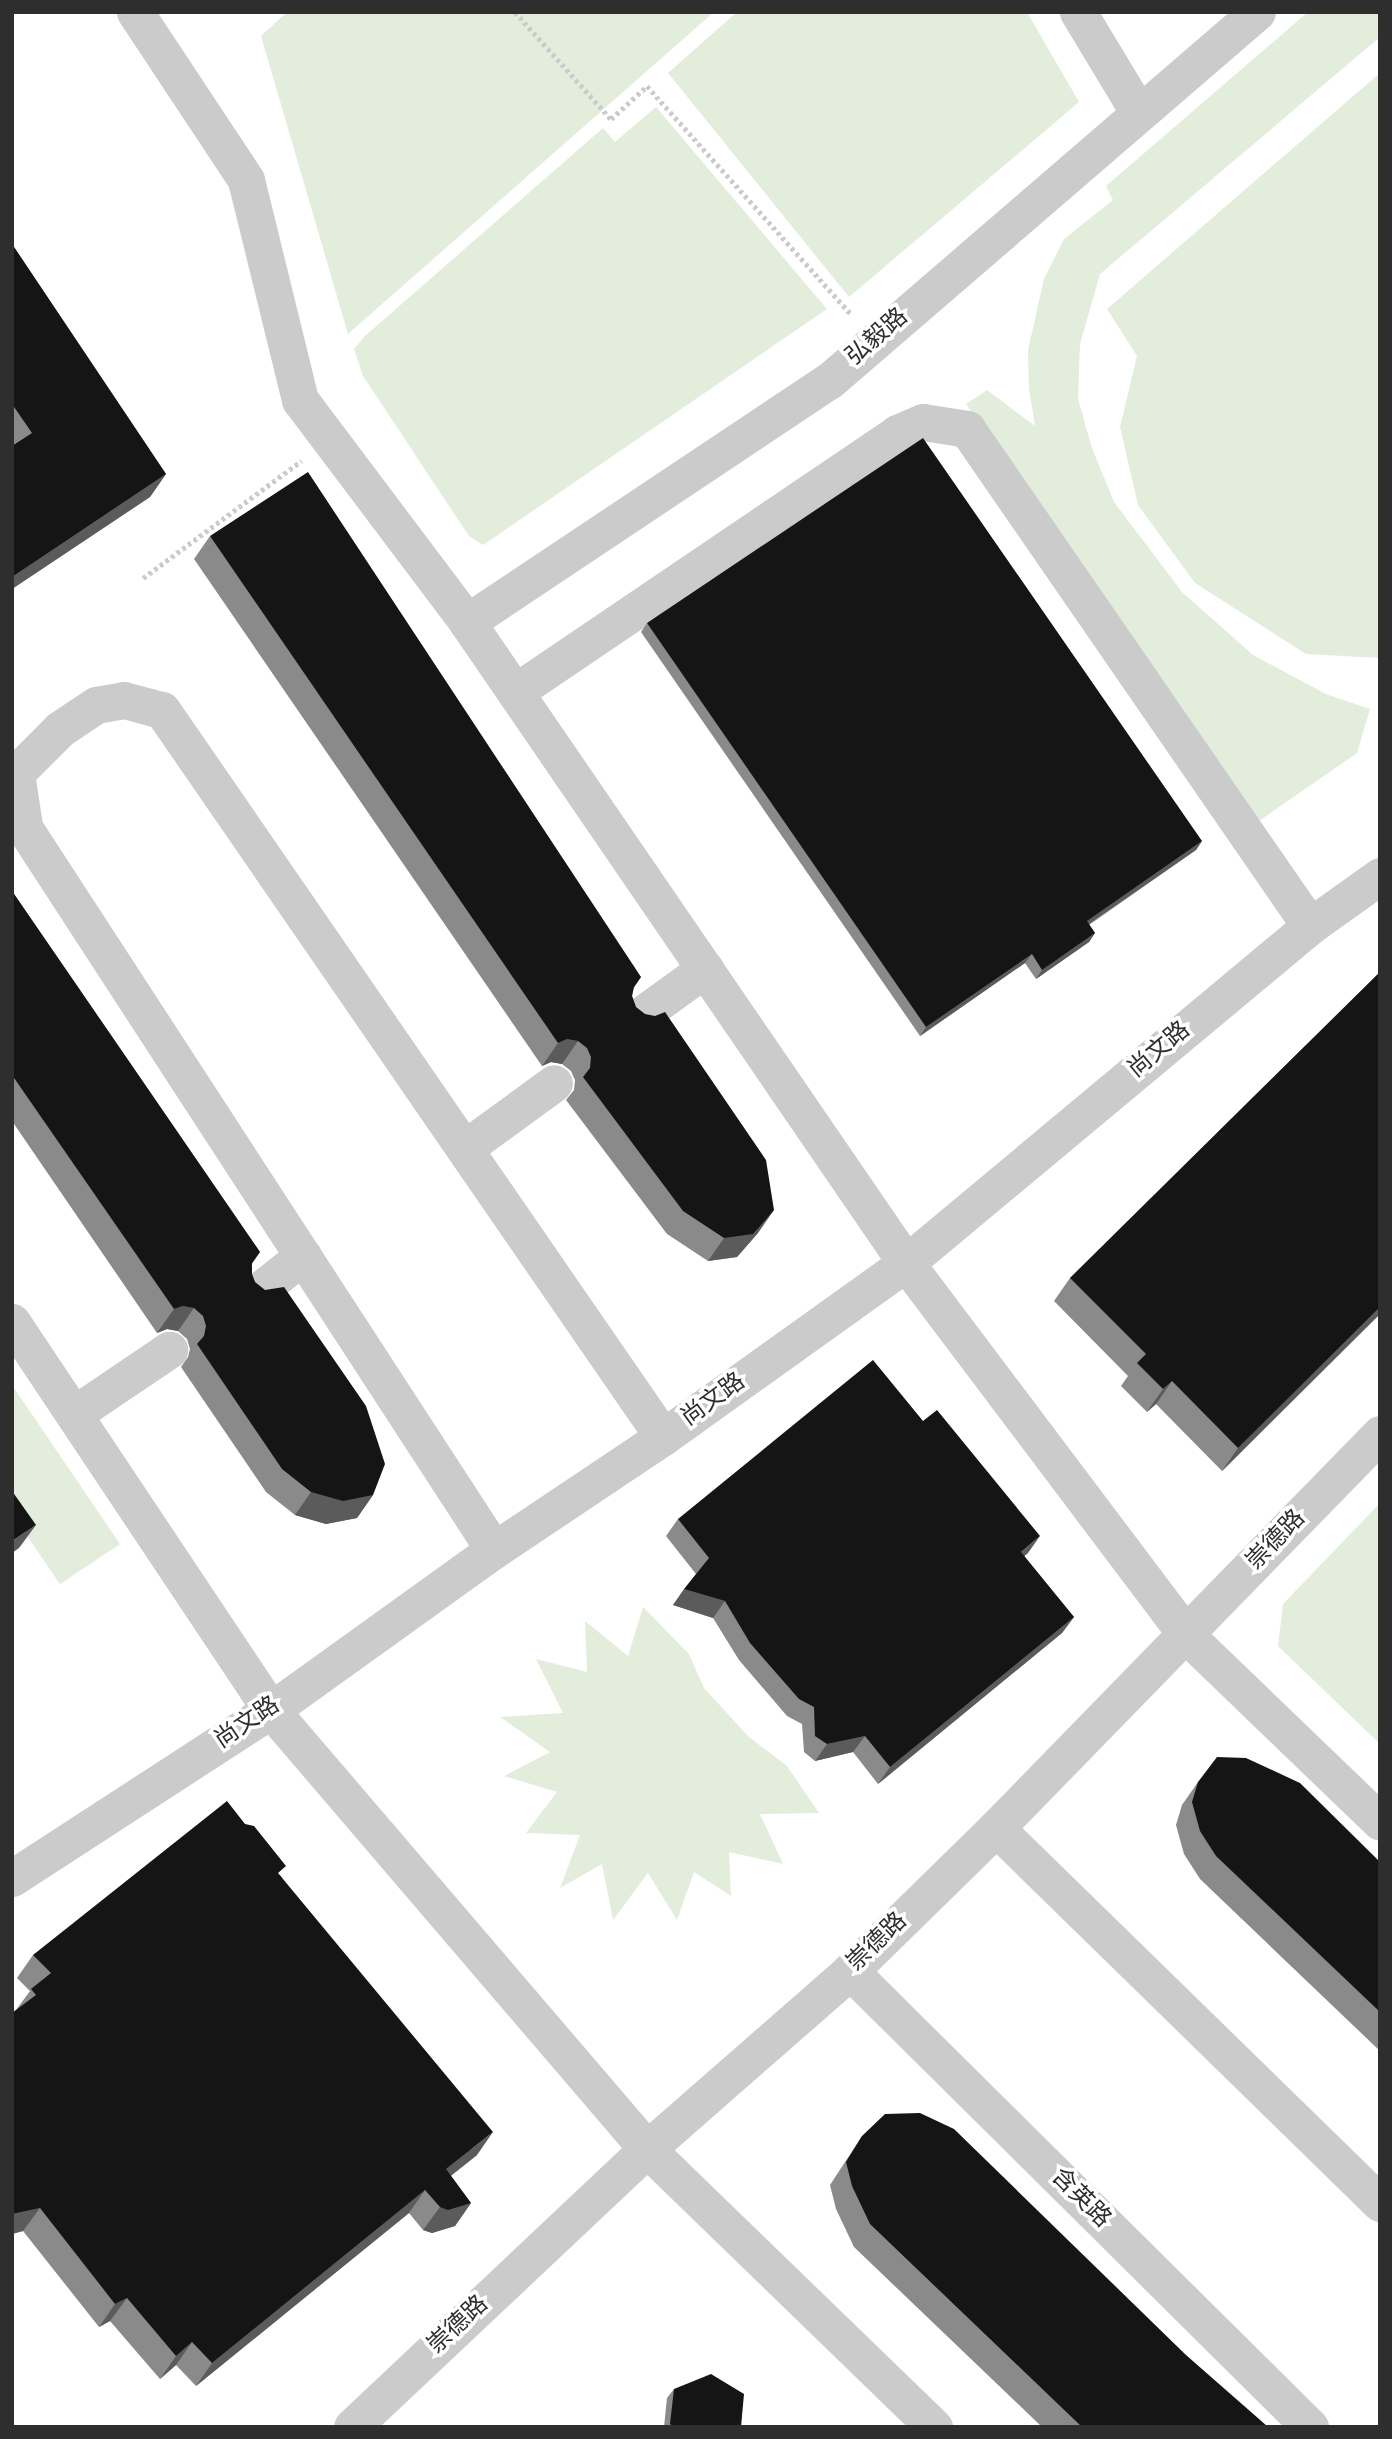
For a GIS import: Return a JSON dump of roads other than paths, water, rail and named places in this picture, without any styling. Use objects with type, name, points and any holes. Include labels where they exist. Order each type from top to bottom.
[{"type":"street","points":[[135,12],[246,180],[300,400],[467,622],[906,1264],[1186,1635],[1380,1822]]},
{"type":"street","points":[[1078,12],[1139,113]]},
{"type":"street","name":"弘毅路","points":[[467,622],[829,381],[1257,12]]},
{"type":"street","points":[[515,692],[897,433],[923,422],[967,429],[1310,926]]},
{"type":"street","points":[[494,1550],[18,817],[16,774],[35,751],[60,729],[96,705],[124,700],[162,710],[663,1437]]},
{"type":"street","name":"尚文路","points":[[12,1878],[271,1710],[494,1550],[663,1437],[906,1264],[1310,926],[1380,876]]},
{"type":"street","points":[[637,1018],[705,969]]},
{"type":"street","points":[[466,1148],[554,1083]]},
{"type":"street","points":[[256,1293],[303,1256]]},
{"type":"street","points":[[12,1322],[271,1710],[647,2149],[934,2427]]},
{"type":"street","points":[[74,1414],[169,1350]]},
{"type":"street","name":"崇德路","points":[[352,2427],[647,2149],[850,1971],[996,1828],[1380,1434]]},
{"type":"street","points":[[996,1828],[1380,2203]]},
{"type":"street","name":"含英路","points":[[850,1971],[1310,2427]]}]
